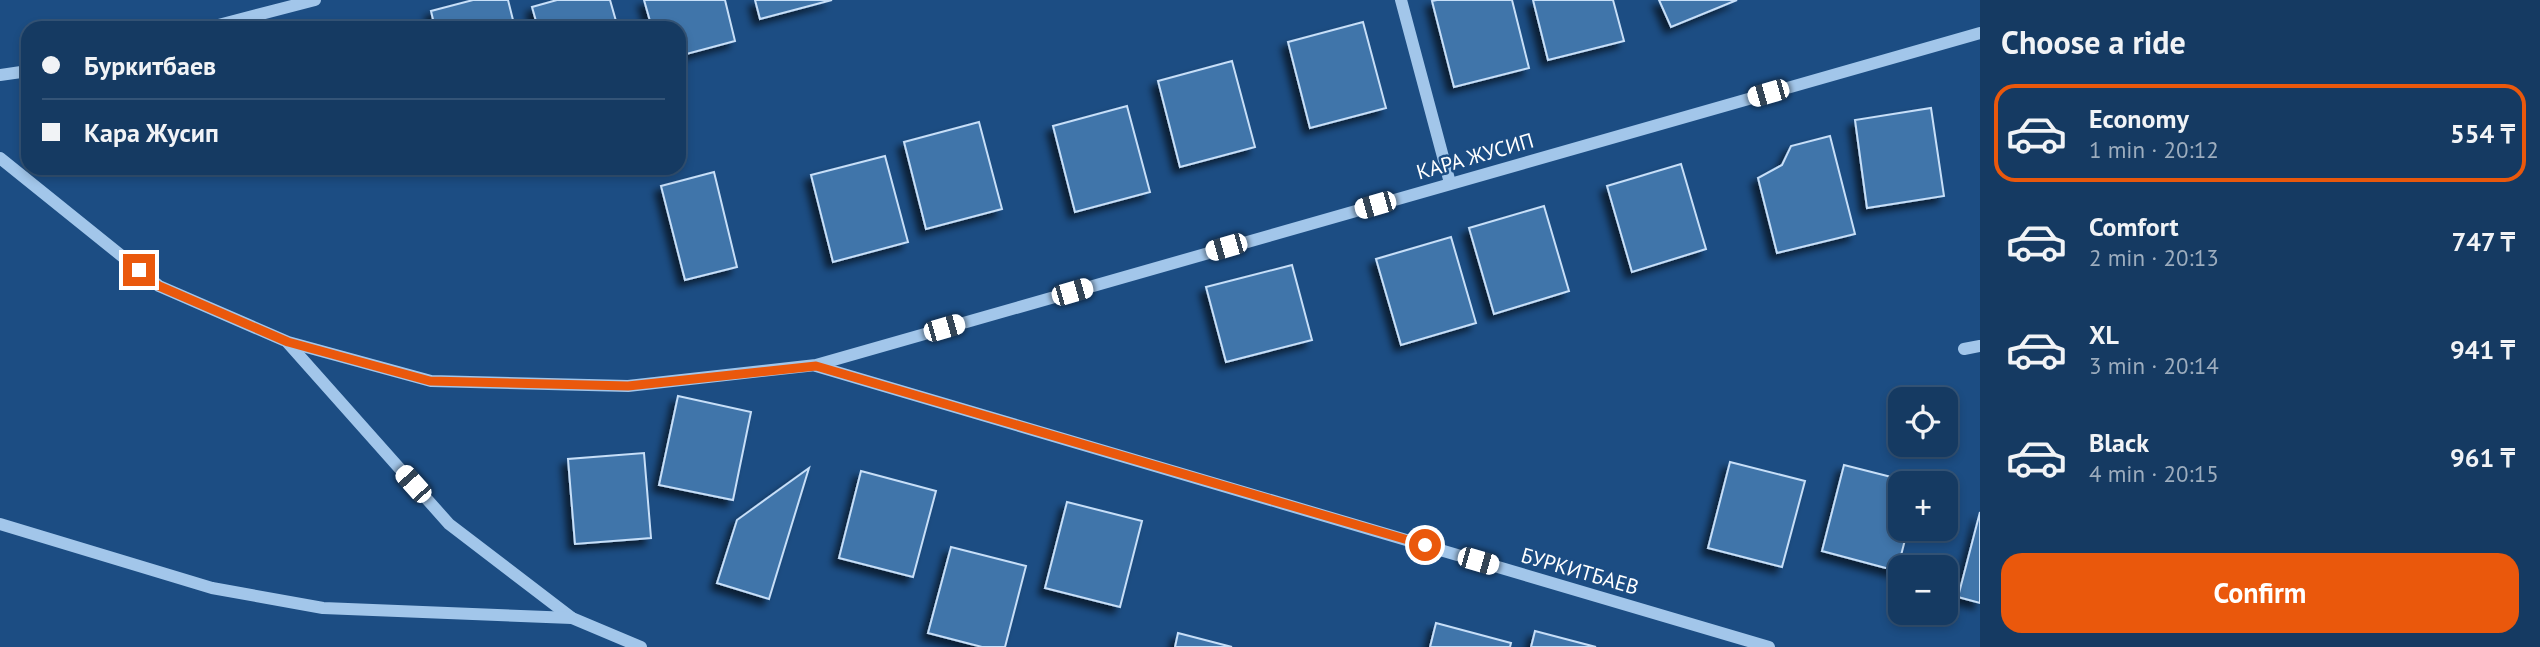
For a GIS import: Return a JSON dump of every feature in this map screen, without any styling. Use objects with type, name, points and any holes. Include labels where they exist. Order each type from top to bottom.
[{"type":"street","points":[[234,21],[315,0]]},
{"type":"street","points":[[1401,0],[1450,183]]},
{"type":"street","name":"КАРА ЖУСИП","points":[[21,175],[159,286],[288,342],[430,381],[628,386],[816,366],[1980,33]]},
{"type":"street","points":[[0,75],[21,72]]},
{"type":"street","name":"КАРА ЖУСИП","points":[[0,158],[21,175]]},
{"type":"street","points":[[288,342],[449,524],[572,618],[641,647]]},
{"type":"street","points":[[1964,349],[1980,346]]},
{"type":"street","name":"БУРКИТБАЕВ","points":[[816,366],[1769,647]]},
{"type":"street","points":[[0,524],[212,587],[323,608],[572,618]]},
{"type":"building","points":[[473,0],[508,0],[513,21],[433,21],[431,11]]},
{"type":"building","points":[[557,0],[610,0],[616,21],[536,21],[532,7]]},
{"type":"building","points":[[644,0],[725,0],[735,41],[686,54],[686,21],[650,21]]},
{"type":"building","points":[[755,0],[832,0],[760,19]]},
{"type":"building","points":[[1512,0],[1529,68],[1454,87],[1432,1]]},
{"type":"building","points":[[1533,0],[1613,0],[1624,41],[1548,60]]},
{"type":"building","points":[[1659,0],[1737,0],[1671,27]]},
{"type":"building","points":[[1363,22],[1386,108],[1310,128],[1288,42]]},
{"type":"building","points":[[1232,61],[1255,147],[1180,167],[1158,81]]},
{"type":"building","points":[[1127,106],[1150,192],[1075,212],[1053,126]]},
{"type":"building","points":[[1931,108],[1944,196],[1867,208],[1855,120]]},
{"type":"building","points":[[979,122],[1002,209],[926,229],[904,142]]},
{"type":"building","points":[[1830,136],[1855,234],[1777,253],[1758,178],[1782,165],[1791,146]]},
{"type":"building","points":[[885,156],[908,242],[833,262],[811,175]]},
{"type":"building","points":[[1681,164],[1706,249],[1632,272],[1607,186]]},
{"type":"building","points":[[714,172],[737,267],[685,280],[661,186]]},
{"type":"building","points":[[1544,206],[1569,291],[1494,314],[1469,228]]},
{"type":"building","points":[[1451,237],[1476,323],[1401,345],[1376,259]]},
{"type":"building","points":[[1292,265],[1312,340],[1226,362],[1206,287]]},
{"type":"building","points":[[678,396],[751,412],[733,500],[659,485]]},
{"type":"building","points":[[644,453],[651,538],[575,544],[568,459]]},
{"type":"building","points":[[1730,462],[1805,481],[1782,567],[1708,548]]},
{"type":"building","points":[[1844,465],[1888,476],[1888,541],[1905,541],[1901,555],[1888,555],[1888,569],[1822,551]]},
{"type":"building","points":[[809,468],[769,599],[717,583],[737,520]]},
{"type":"building","points":[[861,471],[936,491],[913,577],[839,558]]},
{"type":"building","points":[[1067,502],[1142,521],[1120,607],[1045,588]]},
{"type":"building","points":[[1980,512],[1980,603],[1958,597]]},
{"type":"building","points":[[951,547],[1026,566],[1005,647],[982,647],[928,633]]},
{"type":"building","points":[[1436,623],[1511,643],[1510,647],[1430,647]]},
{"type":"building","points":[[1535,631],[1596,647],[1531,647]]},
{"type":"building","points":[[1178,633],[1232,647],[1175,647]]},
{"type":"route","points":[[139,270],[159,286],[288,342],[430,381],[628,386],[816,366],[1425,545]]}]
